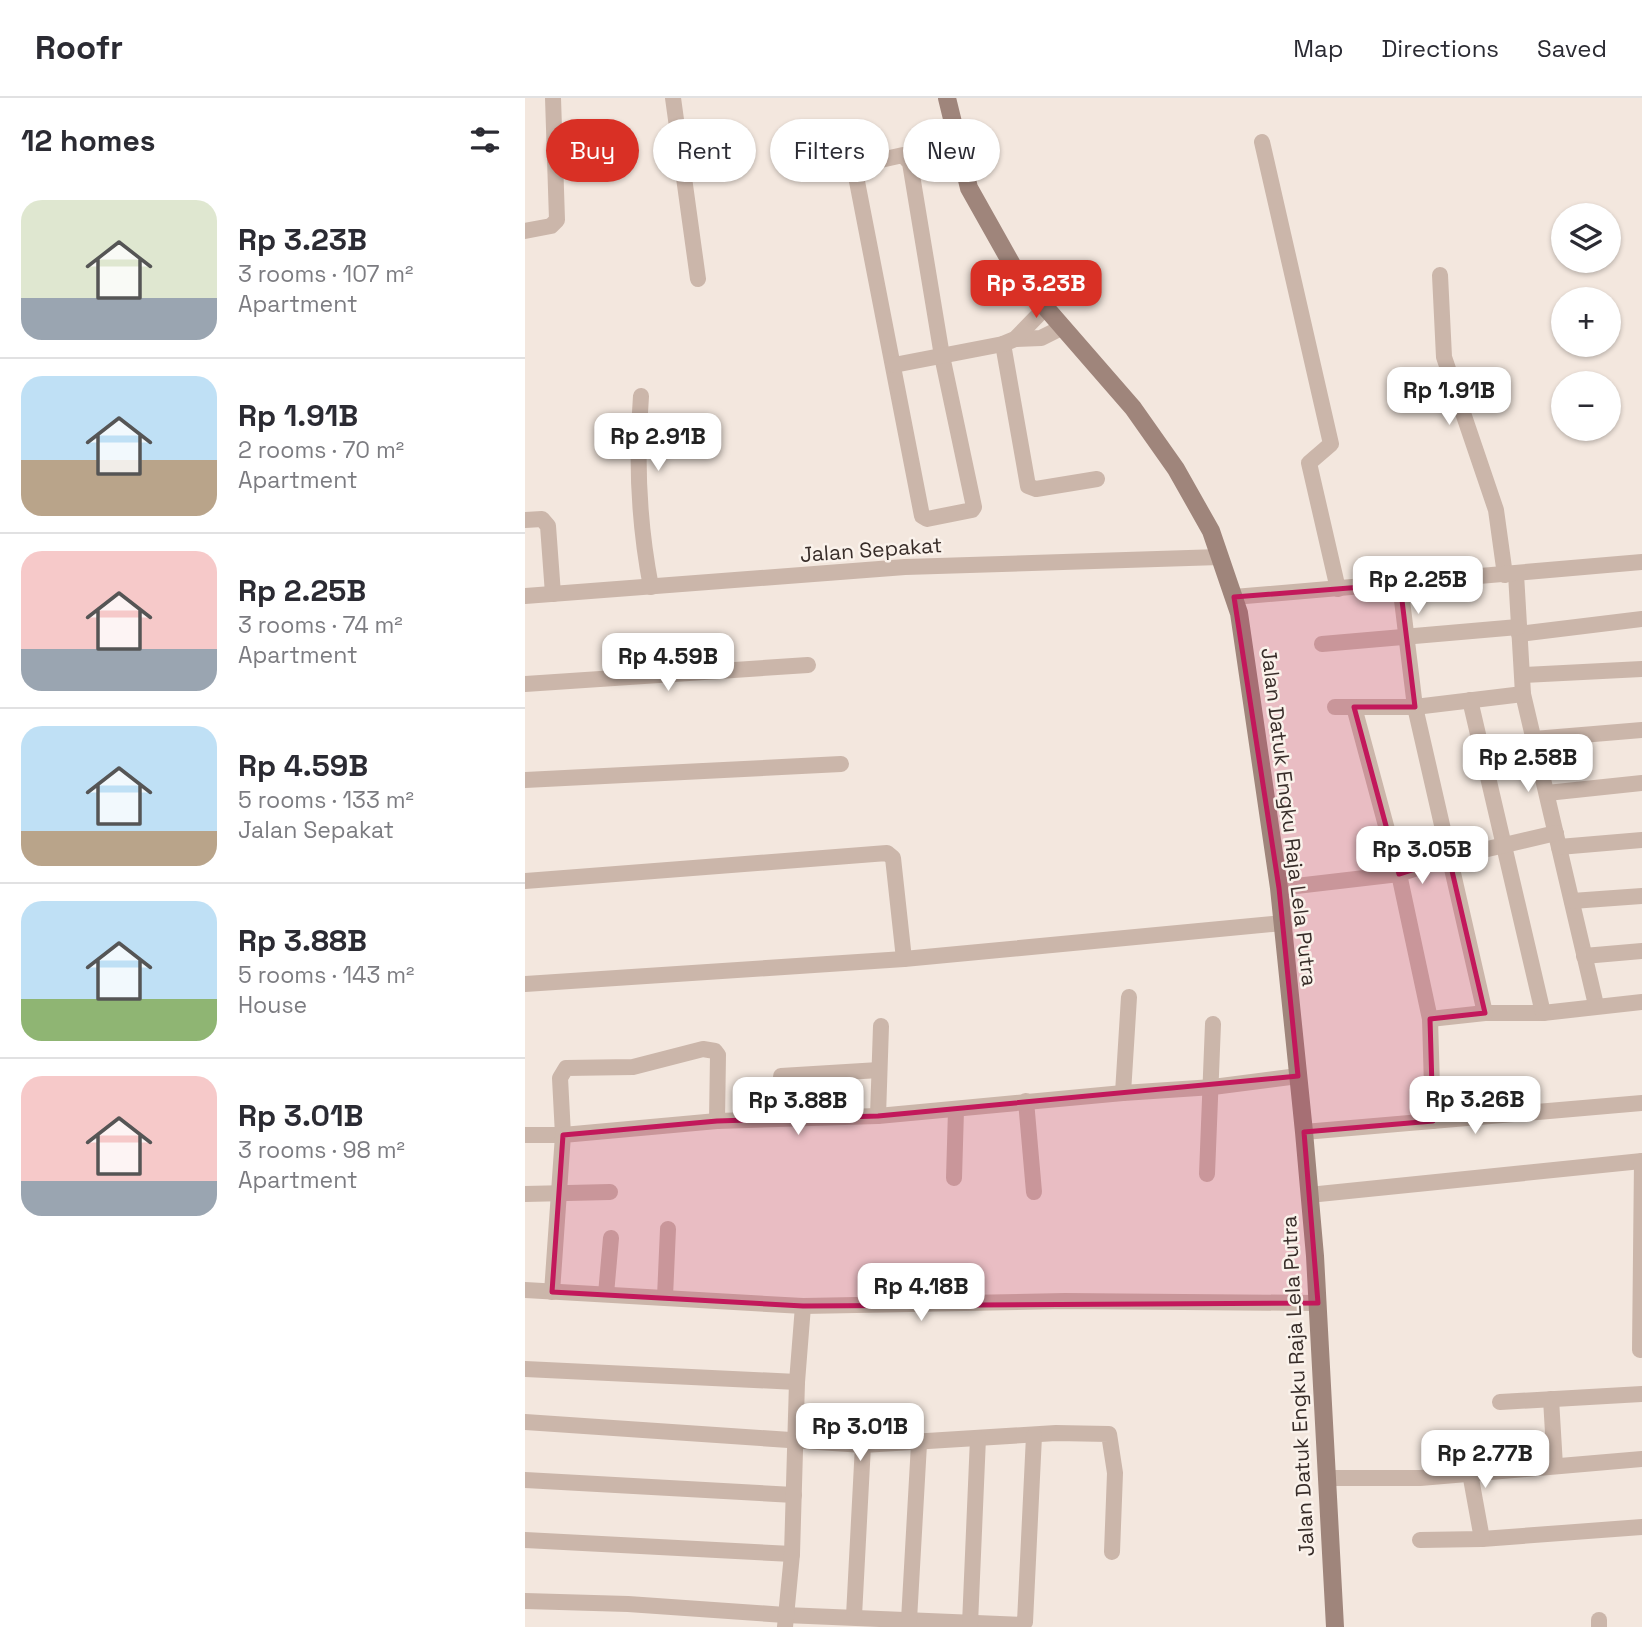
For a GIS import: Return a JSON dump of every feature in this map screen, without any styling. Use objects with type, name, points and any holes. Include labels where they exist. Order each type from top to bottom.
[{"type":"street","points":[[525,231],[551,226],[557,220],[552,98]]},
{"type":"street","points":[[673,98],[698,279]]},
{"type":"street","name":"Jalan Datuk Engku Raja Lela Putra","points":[[947,98],[969,188],[1019,277],[1133,408],[1176,469],[1212,531],[1239,613],[1279,888],[1304,1132],[1318,1303],[1335,1627]]},
{"type":"street","points":[[1262,142],[1331,444],[1309,463],[1338,589]]},
{"type":"street","points":[[857,182],[922,516],[926,519],[972,510],[974,507],[942,356],[910,163],[903,155],[889,158]]},
{"type":"street","points":[[1440,275],[1444,357],[1496,510],[1519,630],[1524,694],[1596,1006]]},
{"type":"street","points":[[1009,342],[1046,307]]},
{"type":"street","points":[[894,365],[1041,338],[1063,327]]},
{"type":"street","points":[[1009,342],[1027,485],[1036,489],[1097,479]]},
{"type":"street","points":[[641,396],[639,448],[644,550],[651,587]]},
{"type":"street","points":[[525,520],[542,519],[548,526],[553,594]]},
{"type":"street","name":"Jalan Sepakat","points":[[525,596],[905,567],[1220,557]]},
{"type":"street","points":[[1234,597],[1642,562]]},
{"type":"street","points":[[1400,584],[1415,707],[1485,1013]]},
{"type":"street","points":[[1322,643],[1642,619]]},
{"type":"street","points":[[525,684],[809,665]]},
{"type":"street","points":[[1523,676],[1642,669]]},
{"type":"street","points":[[1335,708],[1415,707],[1524,694]]},
{"type":"street","points":[[1470,700],[1543,1013]]},
{"type":"street","points":[[1354,707],[1399,874],[1430,1019],[1433,1121]]},
{"type":"street","points":[[1534,739],[1642,730]]},
{"type":"street","points":[[525,779],[841,764]]},
{"type":"street","points":[[1547,793],[1642,783]]},
{"type":"street","points":[[1279,888],[1399,874],[1449,858],[1504,845],[1558,840],[1642,840]]},
{"type":"street","points":[[525,881],[887,853],[893,858],[904,959]]},
{"type":"street","points":[[1572,901],[1642,896]]},
{"type":"street","points":[[525,984],[904,959],[1283,923]]},
{"type":"street","points":[[1584,956],[1642,951]]},
{"type":"street","points":[[1123,1093],[1129,997]]},
{"type":"street","points":[[1430,1019],[1485,1013],[1543,1013],[1642,1002]]},
{"type":"street","points":[[1207,1174],[1213,1087],[1213,1024]]},
{"type":"street","points":[[878,1116],[881,1026]]},
{"type":"street","points":[[552,1292],[563,1135],[560,1078],[566,1068],[633,1067],[703,1049],[715,1051],[718,1055],[717,1121]]},
{"type":"street","points":[[781,1076],[879,1070]]},
{"type":"street","points":[[525,1135],[563,1135],[717,1121],[878,1116],[1026,1101],[1213,1087],[1298,1076]]},
{"type":"street","points":[[1026,1101],[1034,1192]]},
{"type":"street","points":[[1304,1132],[1642,1103]]},
{"type":"street","points":[[954,1178],[956,1110]]},
{"type":"street","points":[[1309,1195],[1642,1161],[1640,1350]]},
{"type":"street","points":[[525,1194],[610,1192]]},
{"type":"street","points":[[665,1297],[668,1229]]},
{"type":"street","points":[[606,1294],[611,1238]]},
{"type":"street","points":[[525,1290],[803,1306],[1065,1301],[1318,1303]]},
{"type":"street","points":[[785,1621],[793,1554],[797,1382],[803,1306]]},
{"type":"street","points":[[525,1369],[797,1382]]},
{"type":"street","points":[[1500,1402],[1642,1394]]},
{"type":"street","points":[[1551,1399],[1555,1466]]},
{"type":"street","points":[[525,1422],[863,1445],[1109,1434],[1115,1473],[1112,1552]]},
{"type":"street","points":[[525,1601],[628,1604],[785,1621],[854,1616],[1014,1626],[1025,1622],[1034,1436]]},
{"type":"street","points":[[969,1624],[978,1438]]},
{"type":"street","points":[[909,1620],[919,1444]]},
{"type":"street","points":[[854,1616],[863,1445]]},
{"type":"street","points":[[1327,1478],[1420,1478],[1642,1459]]},
{"type":"street","points":[[1471,1473],[1482,1539]]},
{"type":"street","points":[[525,1480],[794,1495]]},
{"type":"street","points":[[1420,1541],[1642,1527]]},
{"type":"street","points":[[525,1539],[793,1554]]},
{"type":"highlighted area","points":[[1400,584],[1415,707],[1354,707],[1399,874],[1449,858],[1485,1013],[1430,1019],[1433,1121],[1304,1132],[1318,1303],[803,1306],[552,1292],[563,1135],[717,1121],[878,1116],[1298,1076],[1279,888],[1234,597]]}]
